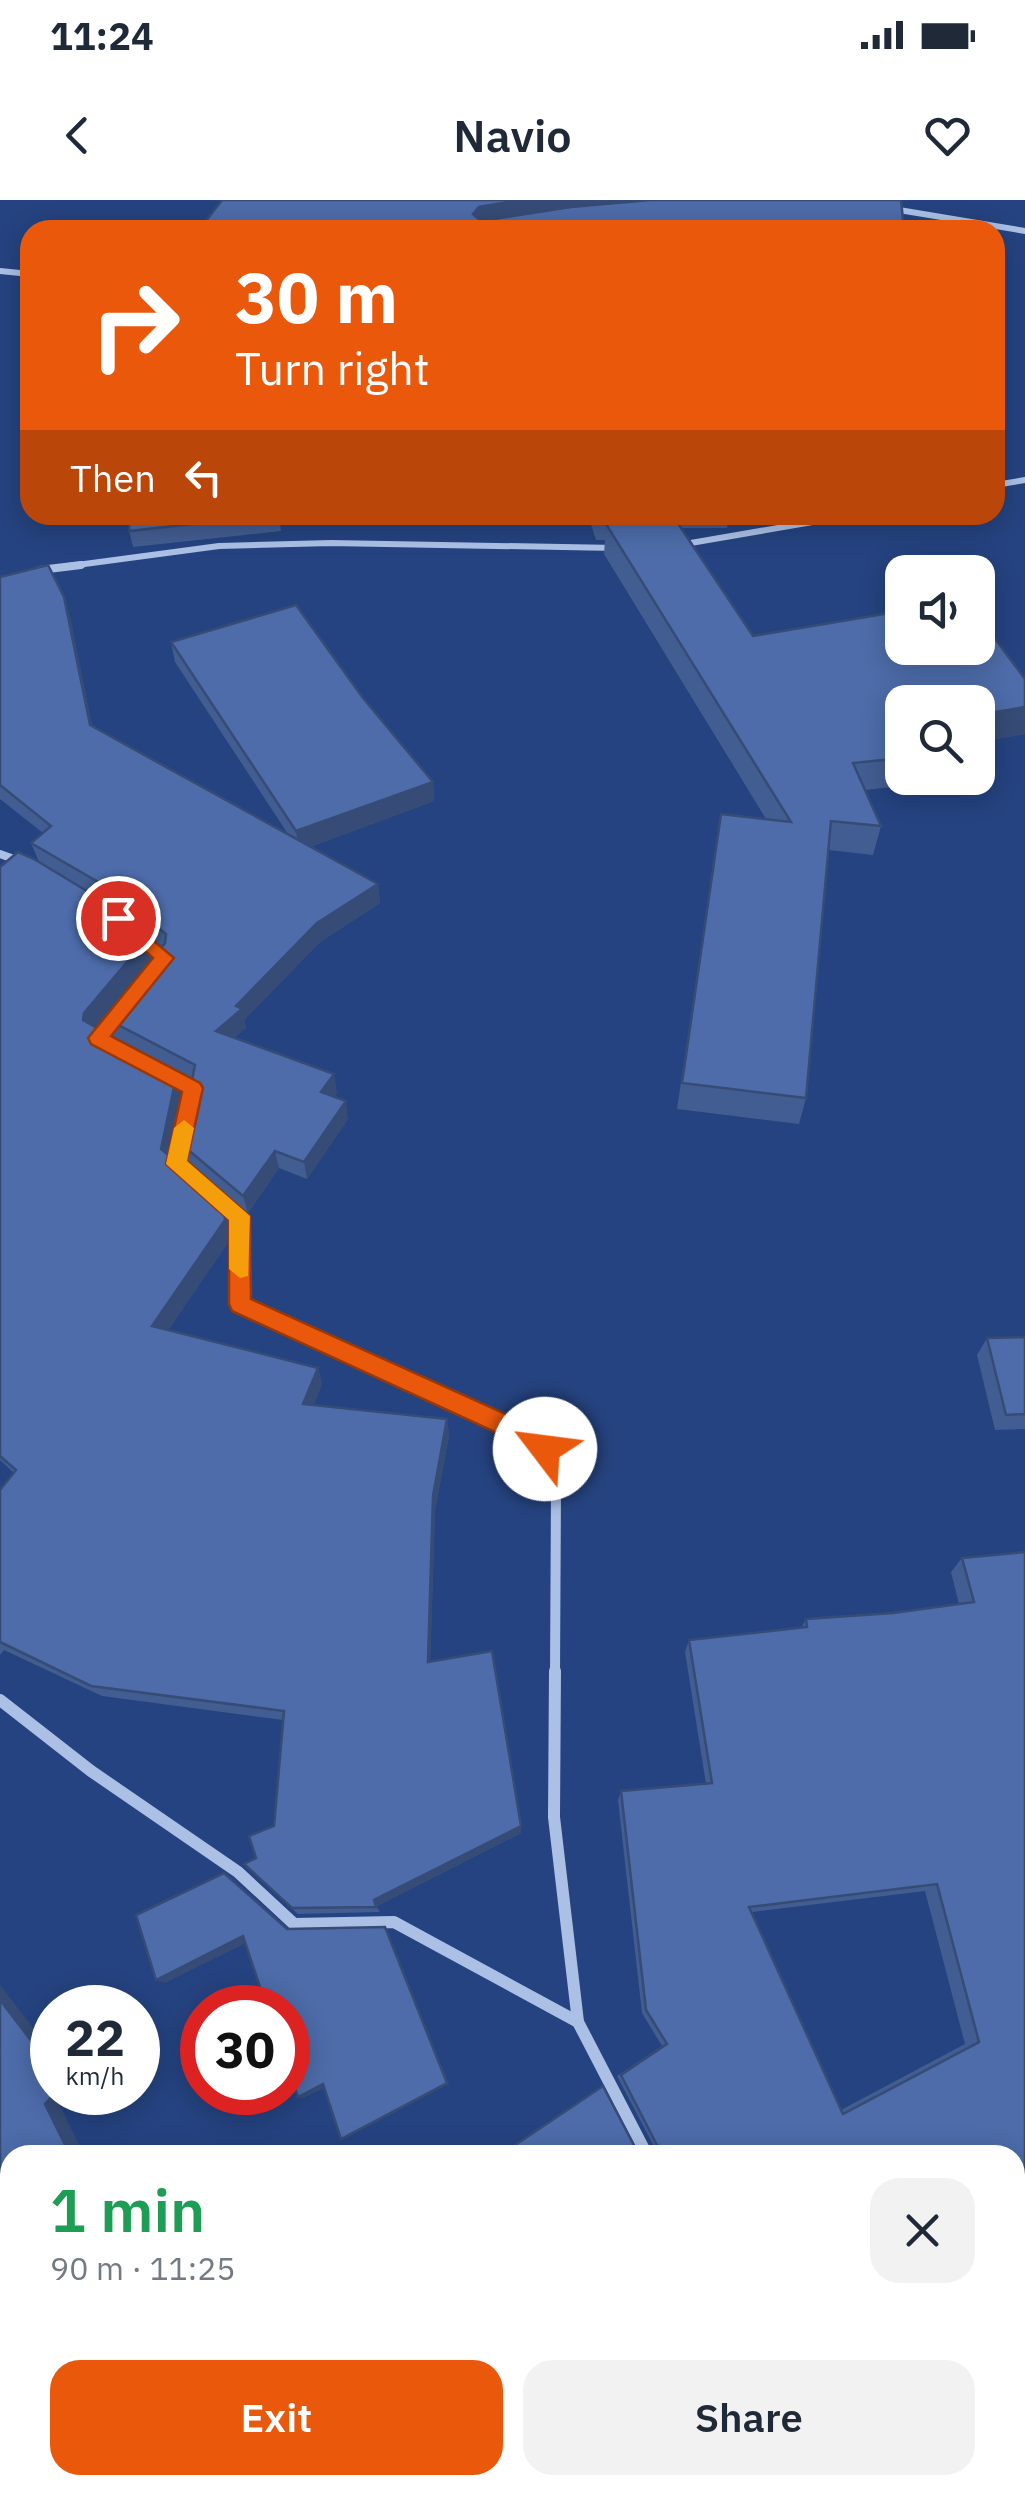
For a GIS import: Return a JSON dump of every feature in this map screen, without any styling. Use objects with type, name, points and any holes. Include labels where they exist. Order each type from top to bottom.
[{"type":"street","points":[[880,207],[955,220]]},
{"type":"street","points":[[676,545],[794,525]]},
{"type":"street","points":[[37,571],[219,546],[629,549]]},
{"type":"street","points":[[0,854],[39,868]]},
{"type":"street","points":[[161,1072],[193,1088],[188,1107]]},
{"type":"street","points":[[184,1126],[176,1164],[189,1174]]},
{"type":"street","points":[[214,1196],[240,1216],[240,1304],[500,1423],[545,1449],[556,1490],[554,1817],[578,2022],[642,2145]]},
{"type":"street","points":[[0,1700],[91,1771],[238,1872],[294,1924],[394,1922],[578,2022]]},
{"type":"building","points":[[222,200],[521,200],[479,207],[473,214],[480,220],[207,220]]},
{"type":"building","points":[[650,200],[901,200],[903,220],[487,220]]},
{"type":"building","points":[[129,525],[183,525],[129,531]]},
{"type":"building","points":[[607,525],[679,525],[753,636],[885,614],[885,665],[995,665],[995,639],[1025,679],[1025,707],[995,712],[995,685],[885,685],[885,760],[853,763],[881,826],[831,821],[806,1098],[682,1083],[721,814],[791,822]]},
{"type":"building","points":[[48,565],[64,597],[90,725],[378,884],[317,923],[236,1006],[242,1009],[216,1031],[334,1074],[321,1092],[346,1101],[304,1162],[275,1151],[243,1196],[180,1143],[195,1065],[103,1017],[165,943],[166,934],[105,886],[31,843],[51,826],[0,785],[0,577]]},
{"type":"building","points":[[296,605],[363,698],[433,782],[296,831],[171,642]]},
{"type":"building","points":[[18,852],[95,896],[148,937],[84,1013],[83,1020],[177,1073],[161,1149],[225,1202],[225,1220],[152,1326],[318,1368],[303,1404],[447,1419],[433,1496],[428,1662],[492,1651],[521,1826],[374,1900],[376,1907],[292,1908],[244,1864],[256,1858],[249,1836],[274,1826],[284,1711],[91,1686],[0,1642],[0,1490],[16,1470],[0,1456],[0,867]]},
{"type":"building","points":[[1025,1337],[1025,1414],[1006,1415],[987,1338]]},
{"type":"building","points":[[1025,1552],[1025,2145],[657,2145],[621,2075],[667,2044],[646,2010],[621,1791],[712,1783],[689,1640],[807,1627],[806,1619],[974,1602],[962,1558]],"holes":[[[937,1884],[979,2042],[843,2114],[749,1907]]]},
{"type":"building","points":[[224,1873],[287,1929],[385,1927],[447,2083],[341,2139],[323,2084],[310,2091],[310,1985],[259,1985],[243,1936],[156,1980],[136,1915]]},
{"type":"building","points":[[0,2000],[30,2039],[30,2115],[50,2115],[65,2145],[0,2145]]},
{"type":"building","points":[[603,2086],[634,2145],[515,2145]]},
{"type":"slow traffic","points":[[184,1128],[176,1164],[240,1216],[240,1269]]},
{"type":"route","points":[[118,918],[164,958],[98,1038],[193,1088],[176,1164],[240,1216],[240,1304],[500,1423],[545,1449]]}]
